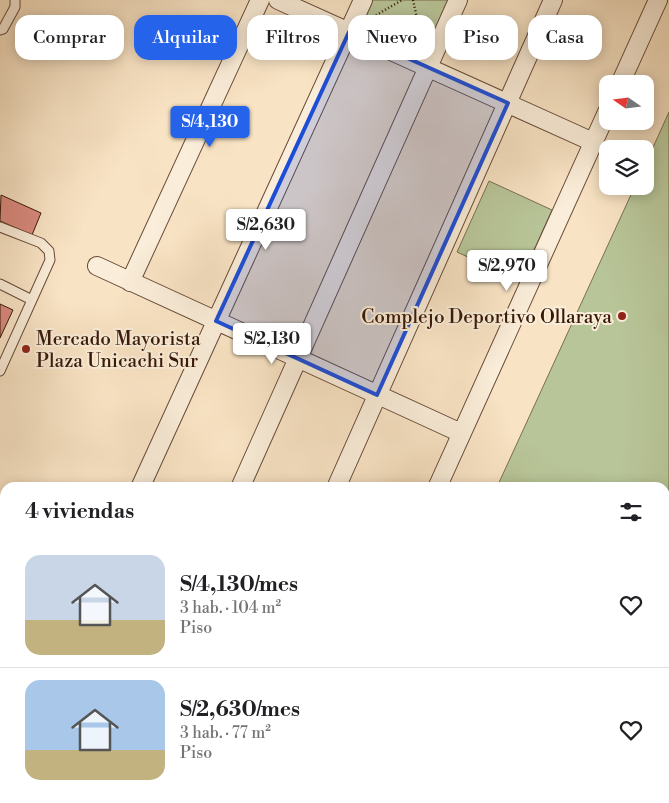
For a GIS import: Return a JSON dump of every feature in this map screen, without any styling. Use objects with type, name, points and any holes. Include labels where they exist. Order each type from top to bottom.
[{"type":"street","points":[[130,282],[260,0]]},
{"type":"street","points":[[278,0],[348,32]]},
{"type":"street","points":[[356,15],[363,0]]},
{"type":"street","points":[[243,482],[458,0]]},
{"type":"street","points":[[339,482],[554,0]]},
{"type":"street","points":[[624,75],[658,0]]},
{"type":"street","points":[[143,482],[348,34]]},
{"type":"street","points":[[412,60],[593,142]]},
{"type":"street","points":[[440,482],[599,129]]},
{"type":"street","points":[[96,266],[461,434]]},
{"type":"lane","points":[[0,30],[15,7],[15,0]]},
{"type":"lane","points":[[0,227],[41,243],[49,251],[50,260],[0,371]]},
{"type":"lane","points":[[0,284],[32,300]]},
{"type":"path","points":[[413,0],[428,67]]},
{"type":"highlighted area","points":[[349,32],[508,103],[377,395],[216,321]]},
{"type":"green space","points":[[368,0],[451,0],[435,36],[435,15],[361,15]]},
{"type":"green space","name":"Complejo Deportivo Ollaraya","points":[[669,112],[669,482],[499,482],[631,195],[654,195],[654,145]]},
{"type":"green space","points":[[489,181],[552,210],[520,281],[457,252]]},
{"type":"building","points":[[1,195],[41,213],[32,235],[0,221]]},
{"type":"building","points":[[0,304],[13,310],[0,338]]},
{"type":"place","name":"Complejo Deportivo Ollaraya","points":[[622,316]]},
{"type":"place","name":"Mercado Mayorista Plaza Unicachi Sur","points":[[26,349]]}]
